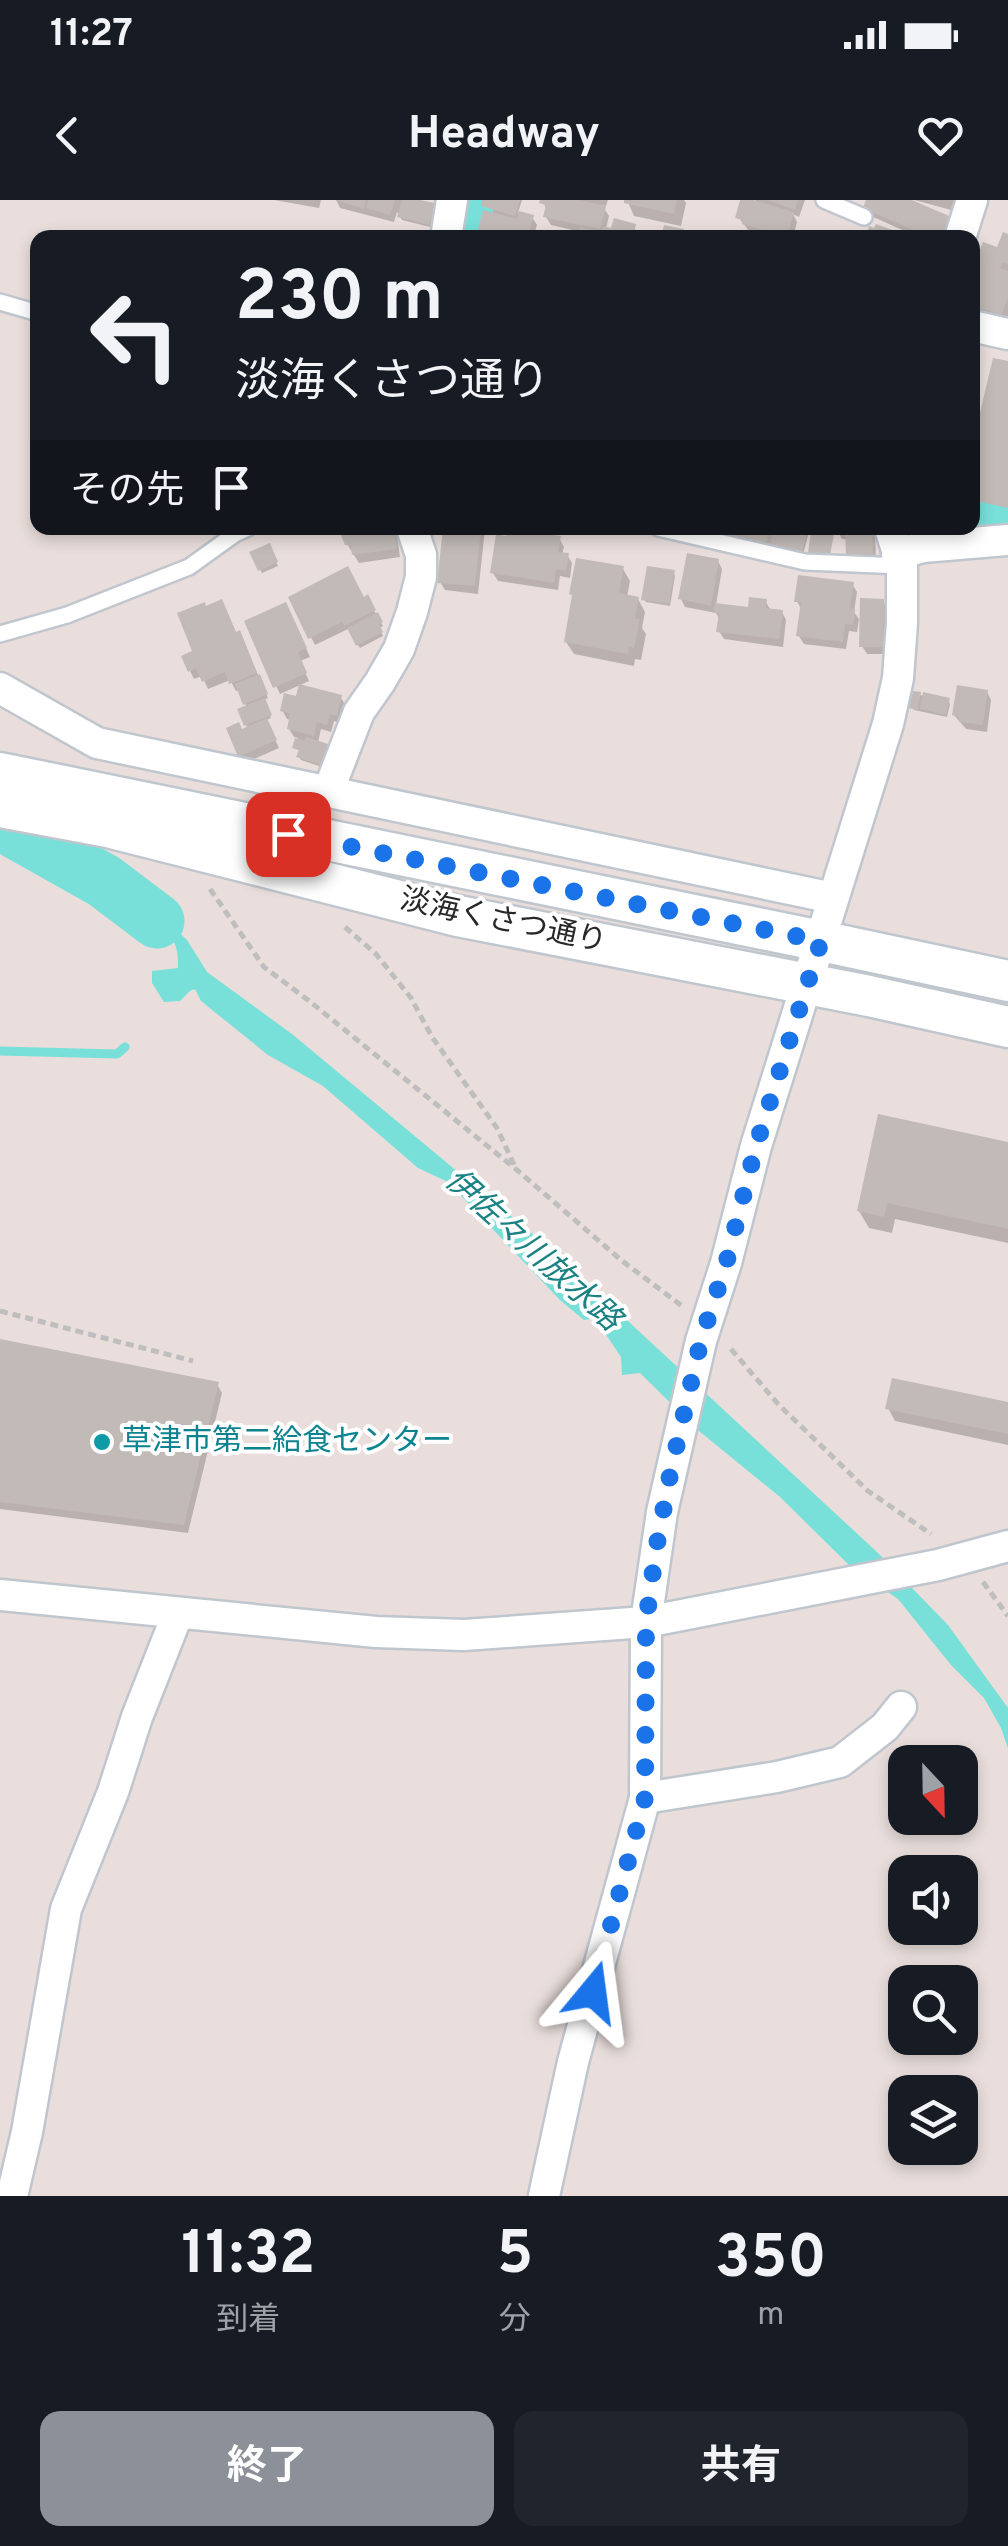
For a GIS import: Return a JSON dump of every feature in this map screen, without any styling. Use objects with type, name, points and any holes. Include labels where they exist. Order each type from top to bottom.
[{"type":"street","points":[[447,230],[452,200]]},
{"type":"street","points":[[963,230],[972,200]]},
{"type":"street","points":[[980,328],[1008,334]]},
{"type":"street","points":[[328,792],[359,712],[398,649],[412,612],[421,577],[421,554],[414,535]]},
{"type":"street","points":[[544,2196],[573,2062],[645,1798],[646,1622],[671,1470],[704,1331],[726,1264],[756,1146],[888,724],[898,678],[902,624],[896,549],[1008,540]]},
{"type":"street","points":[[0,688],[97,743],[833,898]]},
{"type":"street","name":"淡海くさつ通り","points":[[0,774],[1008,982]]},
{"type":"street","name":"淡海くさつ通り","points":[[0,807],[108,827],[458,916],[1008,1026]]},
{"type":"street","points":[[0,1595],[376,1632],[464,1635],[646,1622],[794,1595],[1008,1546]]},
{"type":"street","points":[[12,2196],[66,1910],[178,1613]]},
{"type":"street","points":[[645,1798],[777,1777],[840,1762],[884,1727],[901,1707]]},
{"type":"lane","points":[[824,200],[864,217]]},
{"type":"lane","points":[[0,302],[30,311]]},
{"type":"lane","points":[[0,634],[67,616],[189,567],[234,535]]},
{"type":"lane","points":[[688,535],[805,562],[896,549]]},
{"type":"path","points":[[206,883],[264,967],[517,1170],[668,1298],[868,1491],[936,1538],[950,1562],[978,1574],[1008,1616]]},
{"type":"path","points":[[345,927],[376,954],[412,998],[432,1037],[497,1128],[517,1170]]},
{"type":"path","points":[[0,1311],[194,1361]]},
{"type":"water","points":[[85,877],[109,879],[163,917],[187,940],[207,972],[292,1034],[547,1246],[878,1553],[948,1625],[1008,1708],[1008,1748],[984,1698],[951,1665],[898,1599],[848,1564],[780,1497],[699,1431],[640,1373],[622,1375],[621,1357],[595,1318],[584,1320],[560,1300],[448,1182],[418,1168],[323,1086],[268,1055],[201,1001],[195,989],[180,1001],[164,1002],[152,983],[152,971],[178,968],[171,937],[143,913]]},
{"type":"building","points":[[336,200],[366,200],[364,209]]},
{"type":"building","points":[[368,200],[395,200],[390,215],[366,208]]},
{"type":"building","points":[[402,200],[435,203],[429,225],[397,217]]},
{"type":"building","points":[[482,200],[520,200],[515,216],[481,206]]},
{"type":"building","points":[[540,200],[580,200],[606,206],[600,229],[543,217],[546,205]]},
{"type":"building","points":[[624,200],[677,200],[674,214]]},
{"type":"building","points":[[740,200],[794,212],[789,230],[763,230],[735,218]]},
{"type":"building","points":[[768,200],[798,200],[795,210]]},
{"type":"building","points":[[866,200],[912,200],[956,219],[951,230],[913,230],[863,208]]},
{"type":"building","points":[[483,210],[517,219],[519,211],[534,215],[529,230],[478,230]]},
{"type":"building","points":[[614,218],[636,224],[635,230],[602,230],[603,226],[611,228]]},
{"type":"building","points":[[876,224],[893,230],[868,230],[869,226],[874,228]]},
{"type":"building","points":[[664,225],[684,229],[684,230],[663,230]]},
{"type":"building","points":[[1003,232],[1008,234],[1008,264],[1003,262],[1000,268],[1008,271],[1008,298],[1001,315],[980,308],[980,249],[983,242],[997,247]]},
{"type":"building","points":[[993,358],[1008,361],[1008,508],[980,502],[980,412]]},
{"type":"building","points":[[341,535],[395,535],[397,549],[352,555],[351,545],[345,545]]},
{"type":"building","points":[[442,535],[480,535],[475,586],[437,583]]},
{"type":"building","points":[[496,535],[561,536],[558,552],[569,553],[566,571],[556,569],[554,583],[490,573]]},
{"type":"building","points":[[724,535],[768,535],[765,546]]},
{"type":"building","points":[[772,535],[806,535],[802,553],[770,546]]},
{"type":"building","points":[[810,535],[834,535],[830,556],[808,553]]},
{"type":"building","points":[[845,535],[872,535],[873,554],[846,555]]},
{"type":"building","points":[[270,543],[278,562],[258,571],[249,552]]},
{"type":"building","points":[[687,553],[719,559],[711,606],[678,599]]},
{"type":"building","points":[[576,558],[624,566],[619,593],[639,597],[635,618],[640,619],[634,648],[629,647],[628,654],[564,642]]},
{"type":"building","points":[[348,566],[364,597],[368,594],[376,610],[308,639],[288,597]]},
{"type":"building","points":[[647,566],[675,570],[669,604],[641,600]]},
{"type":"building","points":[[798,575],[854,582],[850,608],[855,609],[853,625],[845,624],[843,642],[796,636],[801,602],[794,602]]},
{"type":"building","points":[[749,597],[767,599],[766,608],[783,610],[779,639],[716,632],[719,613],[713,613],[715,603],[748,607]]},
{"type":"building","points":[[860,598],[884,599],[883,647],[859,647]]},
{"type":"building","points":[[222,599],[236,632],[240,630],[257,673],[229,684],[225,672],[202,682],[196,668],[188,672],[181,656],[192,651],[177,613]]},
{"type":"building","points":[[286,602],[307,648],[298,652],[307,673],[273,688],[244,621]]},
{"type":"building","points":[[378,612],[383,632],[356,646],[347,628]]},
{"type":"building","points":[[260,674],[268,694],[243,705],[235,684]]},
{"type":"building","points":[[299,684],[342,695],[337,716],[330,714],[327,725],[317,722],[314,736],[287,729],[290,714],[280,711],[284,693],[296,696]]},
{"type":"building","points":[[957,685],[988,690],[983,725],[959,722],[959,717],[952,715]]},
{"type":"building","points":[[913,691],[921,692],[918,710],[909,708]]},
{"type":"building","points":[[923,692],[950,698],[946,715],[920,709]]},
{"type":"building","points":[[265,698],[272,715],[244,726],[237,709]]},
{"type":"building","points":[[267,718],[277,740],[238,757],[226,728],[239,722],[242,729]]},
{"type":"building","points":[[306,737],[328,744],[320,765],[296,757],[299,750],[292,748],[295,738],[304,741]]},
{"type":"building","points":[[878,1114],[1008,1142],[1008,1229],[887,1203],[884,1217],[857,1211]]},
{"type":"building","name":"草津市第二給食センター","points":[[0,1339],[219,1382],[184,1525],[0,1502]]},
{"type":"building","points":[[892,1378],[1008,1402],[1008,1434],[885,1409]]},
{"type":"waterway","points":[[461,230],[467,200]]},
{"type":"waterway","points":[[980,520],[1008,519]]},
{"type":"waterway","name":"伊佐々川放水路","points":[[15,831],[104,881],[157,921]]},
{"type":"waterway","points":[[0,1051],[117,1054],[125,1047]]},
{"type":"place","name":"草津市第二給食センター","points":[[102,1442]]},
{"type":"route","points":[[288,834],[821,941],[756,1146],[726,1264],[701,1340],[671,1470],[646,1622],[645,1798],[593,1992]]}]
